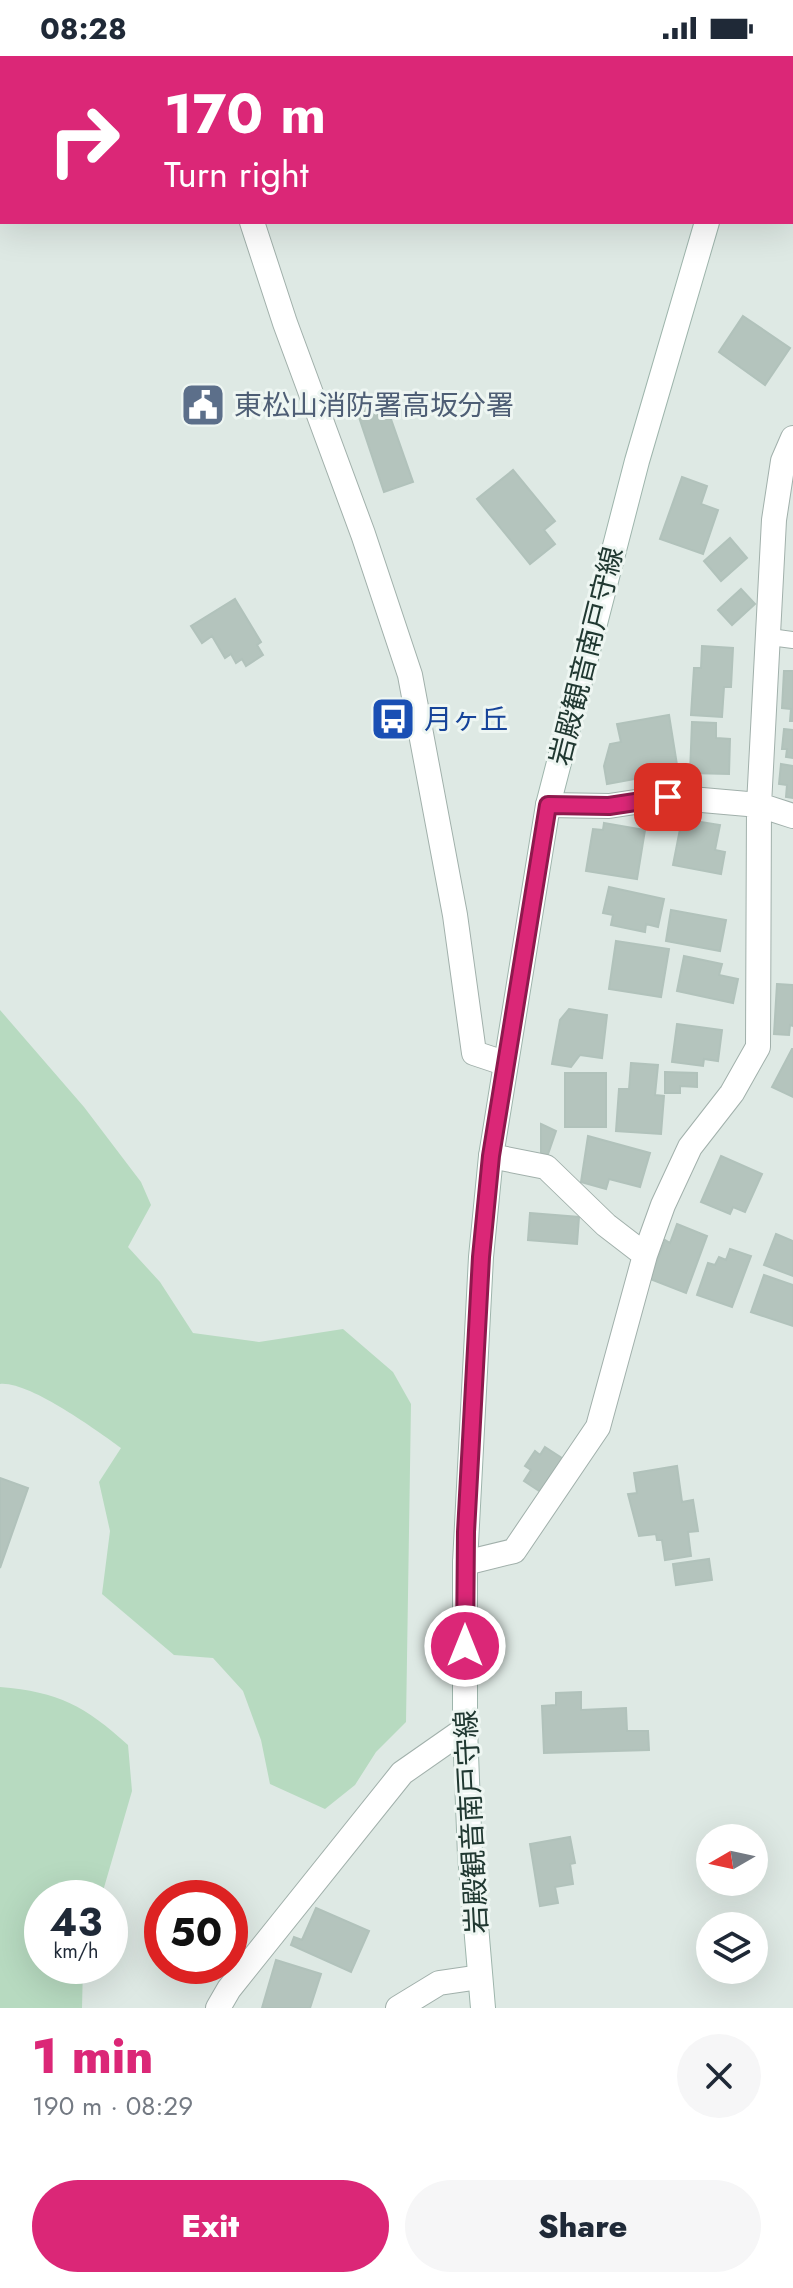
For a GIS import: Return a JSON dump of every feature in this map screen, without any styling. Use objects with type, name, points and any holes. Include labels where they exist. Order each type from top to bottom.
[{"type":"street","points":[[253,224],[410,675],[455,915],[474,1053],[504,1063]]},
{"type":"street","name":"岩殿観音南戸守線","points":[[483,2008],[470,1855],[465,1729],[465,1563],[481,1257],[491,1156],[548,805],[637,461],[706,224]]},
{"type":"street","points":[[465,1563],[514,1551],[598,1427],[645,1255],[663,1205],[690,1147],[732,1093],[758,1047],[759,805],[781,639],[774,520],[793,438]]},
{"type":"street","points":[[548,805],[609,806],[668,797],[759,805],[793,816]]},
{"type":"street","points":[[491,1156],[546,1167],[606,1225],[645,1255]]},
{"type":"street","points":[[218,2008],[229,1989],[402,1773],[465,1729]]},
{"type":"street","points":[[398,2008],[439,1983],[480,1977]]},
{"type":"green space","points":[[0,1010],[84,1107],[141,1182],[151,1205],[128,1247],[160,1282],[193,1333],[259,1342],[343,1329],[393,1372],[411,1404],[406,1722],[376,1752],[355,1785],[325,1809],[270,1784],[261,1740],[243,1691],[213,1658],[174,1655],[102,1594],[110,1531],[99,1482],[121,1448],[44,1398],[28,1390],[0,1384]]},
{"type":"green space","points":[[0,1687],[55,1697],[98,1720],[128,1745],[132,1791],[106,1880],[24,1880],[24,1984],[83,1984],[82,2008],[0,2008]]},
{"type":"building","points":[[743,316],[790,348],[765,385],[719,352]]},
{"type":"building","points":[[371,396],[375,408],[386,405],[413,482],[384,492],[354,402]]},
{"type":"building","points":[[513,470],[555,521],[544,530],[555,544],[530,564],[477,499]]},
{"type":"building","points":[[682,477],[707,486],[701,504],[718,510],[703,554],[660,539]]},
{"type":"building","points":[[730,538],[747,558],[721,581],[704,561]]},
{"type":"building","points":[[741,589],[755,604],[732,625],[718,610]]},
{"type":"building","points":[[235,599],[261,642],[257,645],[263,655],[246,666],[242,659],[236,663],[231,654],[225,658],[212,636],[202,643],[191,626]]},
{"type":"building","points":[[702,646],[733,648],[731,687],[724,687],[722,717],[691,715],[694,668],[701,668]]},
{"type":"building","points":[[784,671],[793,671],[793,721],[790,721],[791,709],[782,708]]},
{"type":"building","points":[[669,715],[678,771],[607,784],[604,766],[610,744],[621,742],[617,724]]},
{"type":"building","points":[[692,722],[716,723],[716,738],[730,739],[729,774],[690,773]]},
{"type":"building","points":[[784,729],[793,730],[793,758],[786,757],[787,749],[782,749]]},
{"type":"building","points":[[781,764],[793,766],[793,798],[786,797],[787,785],[779,784]]},
{"type":"building","points":[[682,819],[720,825],[715,850],[725,852],[721,874],[673,865]]},
{"type":"building","points":[[604,823],[645,830],[637,879],[586,871],[593,829],[603,830]]},
{"type":"building","points":[[609,887],[664,899],[658,927],[646,924],[645,932],[611,925],[613,915],[603,913]]},
{"type":"building","points":[[671,910],[726,920],[720,951],[666,941]]},
{"type":"building","points":[[616,941],[669,949],[661,997],[609,989]]},
{"type":"building","points":[[684,956],[722,964],[719,975],[738,979],[733,1003],[677,991]]},
{"type":"building","points":[[777,984],[793,985],[793,1026],[790,1025],[789,1035],[774,1034]]},
{"type":"building","points":[[569,1009],[607,1015],[602,1058],[580,1055],[571,1067],[552,1064],[560,1020]]},
{"type":"building","points":[[677,1024],[722,1030],[718,1061],[704,1059],[703,1066],[672,1062]]},
{"type":"building","points":[[793,1049],[793,1097],[772,1087]]},
{"type":"building","points":[[631,1063],[658,1065],[655,1095],[664,1096],[661,1134],[616,1131],[619,1089],[629,1089]]},
{"type":"building","points":[[665,1072],[697,1073],[697,1087],[680,1086],[680,1093],[665,1093]]},
{"type":"building","points":[[565,1073],[606,1073],[606,1127],[565,1127]]},
{"type":"building","points":[[541,1124],[556,1131],[547,1157],[541,1155]]},
{"type":"building","points":[[588,1136],[650,1153],[640,1187],[609,1179],[606,1189],[581,1182]]},
{"type":"building","points":[[721,1156],[762,1174],[745,1212],[733,1207],[730,1214],[701,1202]]},
{"type":"building","points":[[530,1213],[579,1217],[577,1244],[528,1240]]},
{"type":"building","points":[[677,1224],[707,1236],[686,1293],[650,1279],[665,1240],[670,1243]]},
{"type":"building","points":[[776,1234],[793,1241],[793,1276],[764,1265]]},
{"type":"building","points":[[730,1249],[751,1256],[732,1307],[697,1295],[708,1263],[715,1265],[719,1257],[726,1260]]},
{"type":"building","points":[[764,1275],[793,1285],[793,1326],[751,1312]]},
{"type":"building","points":[[545,1447],[565,1460],[544,1494],[524,1481],[531,1470],[525,1466],[535,1451],[540,1455]]},
{"type":"building","points":[[677,1466],[682,1502],[693,1500],[698,1531],[688,1532],[691,1556],[665,1560],[662,1540],[657,1540],[656,1534],[639,1536],[628,1494],[637,1493],[634,1473]]},
{"type":"building","points":[[0,1478],[28,1488],[0,1568]]},
{"type":"building","points":[[709,1559],[712,1580],[676,1585],[673,1564]]},
{"type":"building","points":[[581,1692],[581,1710],[626,1708],[627,1731],[648,1731],[649,1750],[544,1753],[542,1706],[556,1705],[556,1693]]},
{"type":"building","points":[[570,1837],[575,1863],[570,1864],[573,1884],[555,1887],[558,1903],[540,1906],[530,1844]]},
{"type":"building","points":[[316,1908],[369,1931],[351,1972],[291,1945],[294,1937],[302,1940]]},
{"type":"building","points":[[276,1960],[321,1974],[310,2008],[262,2008]]},
{"type":"place","name":"東松山消防署高坂分署","points":[[203,405]]},
{"type":"place","name":"月ヶ丘","points":[[393,719]]},
{"type":"route","points":[[465,1646],[466,1532],[481,1257],[504,1063],[548,805],[609,806],[668,797]]}]
